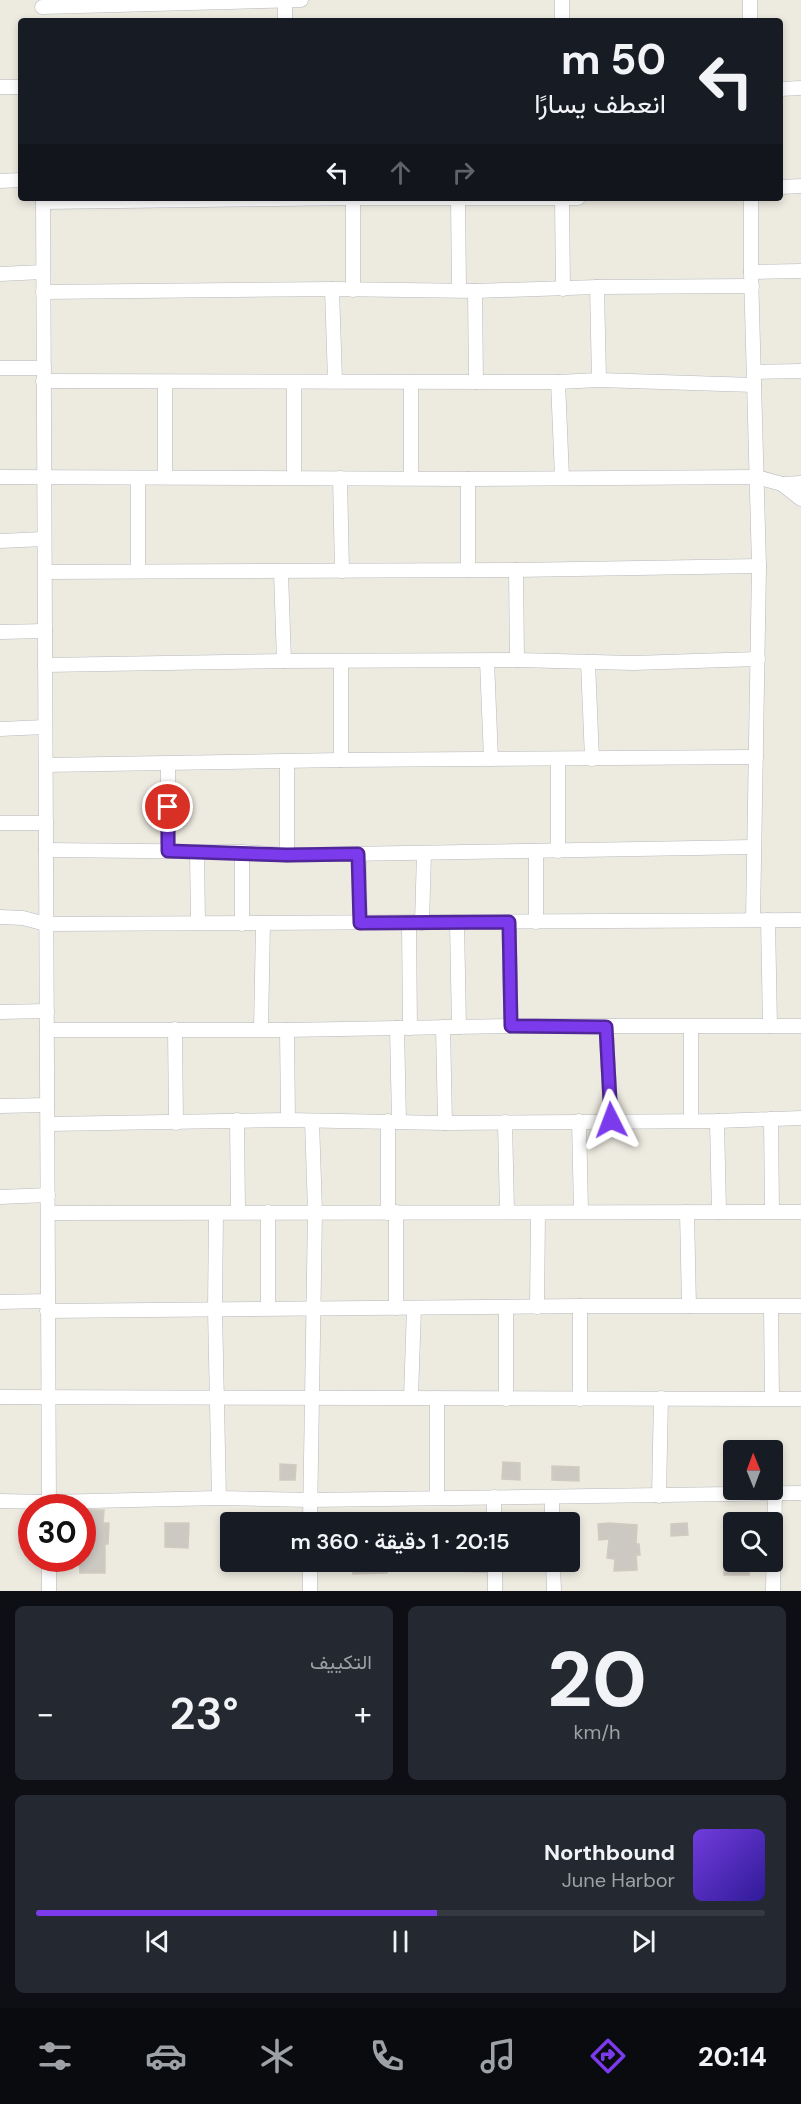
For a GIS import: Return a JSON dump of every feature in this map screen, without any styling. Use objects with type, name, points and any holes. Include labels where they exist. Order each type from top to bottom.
[{"type":"street","points":[[285,0],[285,18]]},
{"type":"street","points":[[42,9],[220,1],[301,0]]},
{"type":"street","points":[[562,0],[562,18]]},
{"type":"street","points":[[750,0],[750,18]]},
{"type":"street","points":[[0,87],[18,87]]},
{"type":"street","points":[[783,89],[801,88]]},
{"type":"street","points":[[0,181],[18,180]]},
{"type":"street","points":[[783,187],[801,186]]},
{"type":"street","points":[[43,201],[49,1494]]},
{"type":"street","points":[[353,201],[353,290]]},
{"type":"street","points":[[458,201],[459,290]]},
{"type":"street","points":[[562,201],[563,289]]},
{"type":"street","points":[[751,201],[759,566],[753,921]]},
{"type":"street","points":[[43,292],[563,289],[751,279],[801,271]]},
{"type":"street","points":[[0,274],[43,272]]},
{"type":"street","points":[[597,287],[599,380]]},
{"type":"street","points":[[332,289],[334,381]]},
{"type":"street","points":[[475,291],[476,382]]},
{"type":"street","points":[[0,368],[43,374],[165,382],[558,382],[754,379],[801,371]]},
{"type":"street","points":[[165,382],[165,476]]},
{"type":"street","points":[[294,382],[294,477]]},
{"type":"street","points":[[411,382],[411,478]]},
{"type":"street","points":[[558,382],[562,477]]},
{"type":"street","points":[[0,477],[468,479],[757,477],[782,484],[801,483]]},
{"type":"street","points":[[138,478],[138,570]]},
{"type":"street","points":[[340,478],[342,571]]},
{"type":"street","points":[[468,479],[468,570]]},
{"type":"street","points":[[782,484],[801,499]]},
{"type":"street","points":[[0,541],[44,539]]},
{"type":"street","points":[[45,572],[138,570],[281,572],[759,566]]},
{"type":"street","points":[[516,570],[517,660]]},
{"type":"street","points":[[281,572],[284,661]]},
{"type":"street","points":[[0,632],[45,631]]},
{"type":"street","points":[[45,664],[517,660],[633,663],[758,659]]},
{"type":"street","points":[[341,661],[341,760]]},
{"type":"street","points":[[487,661],[491,759]]},
{"type":"street","points":[[588,662],[592,759]]},
{"type":"street","points":[[0,729],[45,727]]},
{"type":"street","points":[[46,765],[756,757]]},
{"type":"street","points":[[558,759],[558,851]]},
{"type":"street","points":[[287,762],[287,855]]},
{"type":"street","points":[[168,764],[168,851]]},
{"type":"street","points":[[0,823],[46,823]]},
{"type":"street","points":[[46,850],[242,852],[287,855],[753,847]]},
{"type":"street","points":[[536,851],[536,922]]},
{"type":"street","points":[[197,852],[198,923]]},
{"type":"street","points":[[242,852],[242,924]]},
{"type":"street","points":[[396,1308],[392,1213],[394,1121],[424,853]]},
{"type":"street","points":[[358,854],[360,923]]},
{"type":"street","points":[[0,917],[23,918],[46,924],[801,920]]},
{"type":"street","points":[[768,920],[771,1026]]},
{"type":"street","points":[[457,922],[459,1027]]},
{"type":"street","points":[[509,922],[511,1026]]},
{"type":"street","points":[[261,1029],[263,924]]},
{"type":"street","points":[[0,1012],[47,1011]]},
{"type":"street","points":[[47,1030],[801,1026]]},
{"type":"street","points":[[443,1027],[445,1123]]},
{"type":"street","points":[[606,1027],[611,1120]]},
{"type":"street","points":[[691,1027],[691,1120]]},
{"type":"street","points":[[176,1029],[176,1123]]},
{"type":"street","points":[[287,1030],[288,1120]]},
{"type":"street","points":[[0,1106],[47,1105]]},
{"type":"street","points":[[48,1124],[237,1120],[445,1123],[579,1120],[717,1121],[801,1118]]},
{"type":"street","points":[[771,1119],[772,1211]]},
{"type":"street","points":[[237,1120],[238,1212]]},
{"type":"street","points":[[579,1120],[581,1211]]},
{"type":"street","points":[[310,1512],[315,1212],[312,1121]]},
{"type":"street","points":[[717,1121],[719,1212]]},
{"type":"street","points":[[506,1122],[507,1212]]},
{"type":"street","points":[[0,1197],[48,1195]]},
{"type":"street","points":[[268,1212],[268,1308]]},
{"type":"street","points":[[687,1212],[689,1306]]},
{"type":"street","points":[[48,1213],[801,1212]]},
{"type":"street","points":[[216,1213],[215,1310],[219,1498]]},
{"type":"street","points":[[537,1307],[538,1213]]},
{"type":"street","points":[[0,1302],[47,1306],[215,1310],[801,1306]]},
{"type":"street","points":[[580,1306],[580,1398]]},
{"type":"street","points":[[506,1307],[506,1399]]},
{"type":"street","points":[[771,1307],[771,1398]]},
{"type":"street","points":[[411,1397],[414,1308]]},
{"type":"street","points":[[0,1397],[801,1399]]},
{"type":"street","points":[[437,1398],[437,1498]]},
{"type":"street","points":[[659,1496],[661,1398]]},
{"type":"street","points":[[783,1494],[801,1493]]},
{"type":"street","points":[[96,1503],[219,1498],[310,1500],[723,1495]]},
{"type":"street","points":[[494,1497],[494,1512]]},
{"type":"street","points":[[552,1497],[552,1512]]},
{"type":"street","points":[[773,1591],[775,1500]]},
{"type":"street","points":[[0,1501],[18,1502]]},
{"type":"street","points":[[49,1572],[50,1591]]},
{"type":"street","points":[[310,1572],[310,1591]]},
{"type":"street","points":[[495,1572],[495,1591]]},
{"type":"street","points":[[553,1572],[554,1591]]},
{"type":"building","points":[[503,1462],[520,1463],[520,1480],[502,1479]]},
{"type":"building","points":[[280,1464],[296,1465],[295,1480],[280,1480]]},
{"type":"building","points":[[552,1466],[579,1467],[579,1481],[552,1480]]},
{"type":"building","points":[[96,1510],[104,1510],[103,1523],[109,1523],[108,1544],[105,1544],[105,1573],[80,1573],[96,1572]]},
{"type":"building","points":[[165,1523],[189,1523],[188,1548],[165,1547]]},
{"type":"building","points":[[687,1523],[688,1535],[671,1536],[671,1524]]},
{"type":"building","points":[[598,1524],[637,1525],[636,1544],[639,1544],[640,1555],[636,1555],[637,1570],[614,1571],[615,1559],[607,1558],[609,1539],[599,1540]]},
{"type":"building","points":[[353,1572],[387,1572],[387,1573],[353,1574]]},
{"type":"building","points":[[724,1572],[749,1572],[749,1575],[724,1575]]},
{"type":"route","points":[[168,807],[168,851],[287,855],[358,854],[360,923],[509,922],[511,1026],[606,1027],[611,1120]]}]
